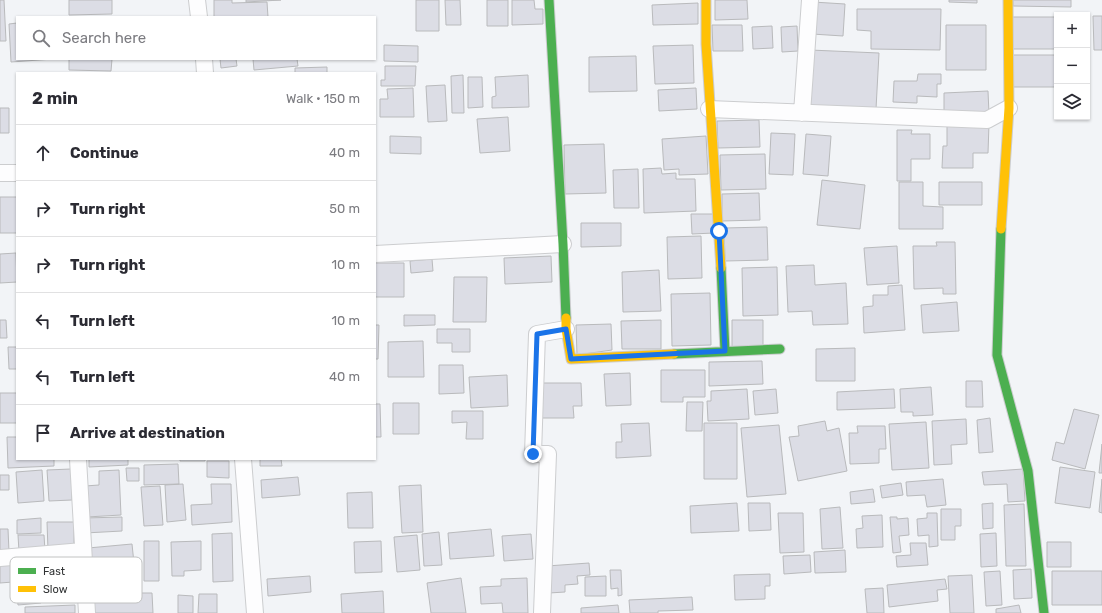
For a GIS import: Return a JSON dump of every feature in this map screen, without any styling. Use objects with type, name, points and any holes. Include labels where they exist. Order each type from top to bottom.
[{"type":"street","points":[[197,0],[199,16]]},
{"type":"street","points":[[549,0],[563,244],[566,329],[571,359],[780,349]]},
{"type":"street","points":[[706,0],[706,44],[709,109],[719,231],[725,351]]},
{"type":"street","points":[[802,113],[810,0]]},
{"type":"street","points":[[1008,0],[1009,108],[1002,200],[997,355],[1028,471],[1044,613]]},
{"type":"street","points":[[204,60],[205,72]]},
{"type":"street","points":[[709,109],[987,120],[1009,108]]},
{"type":"street","points":[[0,173],[16,173]]},
{"type":"street","points":[[376,254],[563,244]]},
{"type":"street","points":[[542,613],[548,454],[533,454],[537,334],[566,329]]},
{"type":"street","points":[[78,460],[83,557]]},
{"type":"street","points":[[243,460],[255,613]]},
{"type":"street","points":[[12,557],[83,551]]},
{"type":"street","points":[[0,558],[10,557]]},
{"type":"street","points":[[86,603],[87,613]]},
{"type":"building","points":[[0,0],[4,0],[6,41],[0,41]]},
{"type":"building","points":[[69,0],[112,0],[112,14],[69,15]]},
{"type":"building","points":[[214,0],[232,0],[232,3],[267,2],[268,16],[214,16]]},
{"type":"building","points":[[246,0],[281,0],[246,2]]},
{"type":"building","points":[[416,0],[439,0],[439,31],[416,31]]},
{"type":"building","points":[[445,0],[460,0],[461,25],[446,25]]},
{"type":"building","points":[[487,0],[508,0],[508,26],[487,26]]},
{"type":"building","points":[[512,0],[534,0],[535,9],[543,9],[543,24],[512,25]]},
{"type":"building","points":[[715,0],[747,0],[748,19],[715,20]]},
{"type":"building","points":[[949,0],[977,0],[977,3],[949,2]]},
{"type":"building","points":[[1013,0],[1071,0],[1071,7],[1013,6]]},
{"type":"building","points":[[813,2],[845,4],[843,36],[812,34]]},
{"type":"building","points":[[698,3],[698,24],[653,25],[652,5]]},
{"type":"building","points":[[857,9],[941,9],[940,50],[871,49],[871,31],[857,30]]},
{"type":"building","points":[[1093,16],[1102,16],[1102,50],[1094,50]]},
{"type":"building","points":[[1011,17],[1054,17],[1054,49],[1011,49]]},
{"type":"building","points":[[16,23],[16,60],[39,60],[11,62],[9,24]]},
{"type":"building","points":[[712,25],[742,25],[743,51],[713,51]]},
{"type":"building","points":[[946,25],[986,25],[986,70],[946,70]]},
{"type":"building","points":[[772,26],[773,48],[753,49],[752,27]]},
{"type":"building","points":[[797,26],[798,51],[782,52],[781,27]]},
{"type":"building","points":[[384,45],[418,46],[418,62],[384,61]]},
{"type":"building","points":[[693,45],[694,83],[655,84],[653,46]]},
{"type":"building","points":[[810,50],[879,53],[876,109],[807,106]]},
{"type":"building","points":[[1012,55],[1054,55],[1054,87],[1012,87]]},
{"type":"building","points":[[636,56],[637,91],[589,92],[589,57]]},
{"type":"building","points":[[69,60],[112,60],[111,71],[69,70]]},
{"type":"building","points":[[220,60],[236,60],[237,66],[221,68]]},
{"type":"building","points":[[253,60],[297,60],[298,66],[254,70]]},
{"type":"building","points":[[385,66],[416,66],[415,86],[381,86],[381,80],[385,80]]},
{"type":"building","points":[[327,67],[327,72],[295,72],[295,68]]},
{"type":"building","points":[[918,74],[941,74],[941,84],[937,84],[937,97],[917,96],[917,103],[893,102],[894,81],[917,81]]},
{"type":"building","points":[[463,75],[464,113],[452,113],[451,76]]},
{"type":"building","points":[[528,75],[529,107],[492,108],[492,97],[496,96],[495,77]]},
{"type":"building","points":[[468,77],[482,77],[483,107],[468,108]]},
{"type":"building","points":[[445,85],[447,121],[428,122],[426,86]]},
{"type":"building","points":[[413,88],[414,117],[380,117],[380,99],[388,99],[387,89]]},
{"type":"building","points":[[696,88],[697,109],[659,111],[658,90]]},
{"type":"building","points":[[988,91],[989,114],[944,116],[944,93]]},
{"type":"building","points":[[0,108],[9,108],[9,133],[0,133]]},
{"type":"building","points":[[508,117],[510,151],[480,153],[477,119]]},
{"type":"building","points":[[759,120],[760,147],[718,148],[717,121]]},
{"type":"building","points":[[947,123],[989,124],[988,153],[973,153],[973,168],[942,168],[943,146],[947,146]]},
{"type":"building","points":[[897,130],[912,130],[911,134],[930,134],[930,159],[911,159],[911,181],[897,181]]},
{"type":"building","points":[[771,133],[795,134],[793,175],[769,174]]},
{"type":"building","points":[[806,134],[831,136],[828,176],[803,174]]},
{"type":"building","points":[[390,136],[421,137],[421,154],[390,153]]},
{"type":"building","points":[[706,136],[708,174],[679,175],[679,169],[664,170],[662,139]]},
{"type":"building","points":[[604,144],[606,193],[565,194],[564,145]]},
{"type":"building","points":[[765,154],[766,189],[721,190],[720,155]]},
{"type":"building","points":[[661,168],[662,174],[676,173],[676,179],[695,179],[696,211],[644,213],[643,169]]},
{"type":"building","points":[[638,169],[639,208],[614,208],[613,170]]},
{"type":"building","points":[[822,180],[865,185],[860,229],[817,225]]},
{"type":"building","points":[[899,182],[923,182],[923,206],[943,207],[943,229],[899,229]]},
{"type":"building","points":[[939,182],[982,182],[982,205],[939,205]]},
{"type":"building","points":[[759,193],[760,220],[722,221],[722,194]]},
{"type":"building","points":[[0,197],[16,197],[16,233],[0,233]]},
{"type":"building","points":[[691,214],[713,214],[714,233],[692,234]]},
{"type":"building","points":[[581,223],[621,223],[621,246],[581,247]]},
{"type":"building","points":[[767,227],[768,260],[725,261],[724,228]]},
{"type":"building","points":[[701,236],[702,278],[668,279],[667,237]]},
{"type":"building","points":[[936,242],[955,242],[956,294],[943,294],[943,288],[914,289],[913,246],[937,246]]},
{"type":"building","points":[[897,246],[899,283],[867,285],[864,248]]},
{"type":"building","points":[[16,253],[16,282],[0,283],[0,254]]},
{"type":"building","points":[[551,256],[552,282],[505,284],[504,258]]},
{"type":"building","points":[[432,259],[433,271],[411,273],[410,261]]},
{"type":"building","points":[[376,263],[404,263],[404,297],[376,297]]},
{"type":"building","points":[[814,265],[815,285],[846,283],[848,324],[813,325],[812,311],[788,312],[786,266]]},
{"type":"building","points":[[777,267],[778,315],[743,316],[742,268]]},
{"type":"building","points":[[659,270],[661,311],[623,312],[622,272]]},
{"type":"building","points":[[454,277],[487,277],[486,322],[453,322]]},
{"type":"building","points":[[902,285],[905,330],[864,333],[863,307],[873,306],[873,295],[888,295],[888,286]]},
{"type":"building","points":[[710,293],[711,345],[672,346],[671,294]]},
{"type":"building","points":[[957,302],[959,331],[923,333],[921,305]]},
{"type":"building","points":[[404,315],[435,315],[435,325],[404,326]]},
{"type":"building","points":[[0,320],[6,320],[7,338],[0,338]]},
{"type":"building","points":[[661,320],[661,349],[622,349],[621,321]]},
{"type":"building","points":[[732,320],[763,320],[763,348],[732,348]]},
{"type":"building","points":[[611,324],[612,350],[577,355],[576,325]]},
{"type":"building","points":[[376,325],[379,325],[378,359],[376,359]]},
{"type":"building","points":[[437,329],[470,329],[470,352],[452,352],[452,343],[437,343]]},
{"type":"building","points":[[423,341],[424,377],[388,377],[388,342]]},
{"type":"building","points":[[8,347],[16,347],[16,369],[9,369]]},
{"type":"building","points":[[855,348],[855,381],[816,381],[816,349]]},
{"type":"building","points":[[762,361],[763,384],[709,386],[709,362]]},
{"type":"building","points":[[439,365],[463,365],[464,393],[439,394]]},
{"type":"building","points":[[661,370],[705,370],[705,397],[683,397],[683,402],[661,402]]},
{"type":"building","points":[[630,373],[631,405],[606,406],[604,374]]},
{"type":"building","points":[[507,375],[508,406],[471,408],[469,377]]},
{"type":"building","points":[[966,381],[982,381],[983,407],[966,407]]},
{"type":"building","points":[[541,383],[581,383],[582,406],[573,406],[574,418],[541,418]]},
{"type":"building","points":[[931,387],[933,415],[913,416],[913,412],[901,412],[900,389]]},
{"type":"building","points":[[747,389],[749,419],[708,421],[707,401],[711,401],[711,391]]},
{"type":"building","points":[[776,389],[778,413],[755,415],[753,391]]},
{"type":"building","points":[[894,389],[895,408],[837,410],[837,392]]},
{"type":"building","points":[[0,393],[16,393],[16,423],[0,423]]},
{"type":"building","points":[[687,402],[703,402],[702,431],[686,431]]},
{"type":"building","points":[[393,403],[419,403],[419,434],[393,434]]},
{"type":"building","points":[[376,404],[380,404],[381,437],[376,437]]},
{"type":"building","points":[[1074,409],[1099,415],[1085,469],[1052,460],[1056,442],[1064,444]]},
{"type":"building","points":[[452,411],[483,411],[483,439],[466,439],[467,422],[452,423]]},
{"type":"building","points":[[990,418],[993,452],[979,453],[977,420]]},
{"type":"building","points":[[966,419],[967,444],[951,445],[952,464],[934,465],[932,421]]},
{"type":"building","points":[[825,421],[827,431],[839,428],[847,471],[798,481],[789,437],[799,436],[798,426]]},
{"type":"building","points":[[926,422],[929,468],[892,470],[889,424]]},
{"type":"building","points":[[649,423],[651,456],[616,458],[616,442],[622,442],[621,424]]},
{"type":"building","points":[[704,423],[737,423],[737,479],[704,479]]},
{"type":"building","points":[[779,425],[786,494],[747,497],[741,428]]},
{"type":"building","points":[[857,426],[885,426],[886,449],[879,449],[879,463],[850,464],[849,433],[858,433]]},
{"type":"building","points":[[7,437],[16,437],[16,460],[54,460],[54,466],[8,468]]},
{"type":"building","points":[[1102,444],[1102,473],[1099,473]]},
{"type":"building","points":[[89,460],[128,460],[128,465],[89,467]]},
{"type":"building","points":[[180,460],[205,460],[205,461]]},
{"type":"building","points":[[260,460],[281,460],[282,466],[260,466]]},
{"type":"building","points":[[207,461],[229,461],[229,478],[207,477]]},
{"type":"building","points":[[178,464],[179,484],[144,485],[144,465]]},
{"type":"building","points":[[1060,467],[1095,472],[1090,508],[1055,503]]},
{"type":"building","points":[[126,468],[139,468],[139,481],[127,481]]},
{"type":"building","points":[[71,469],[72,500],[49,501],[47,470]]},
{"type":"building","points":[[1023,469],[1025,501],[1008,502],[1007,484],[984,485],[982,472]]},
{"type":"building","points":[[42,470],[44,501],[18,503],[16,472]]},
{"type":"building","points":[[119,470],[121,515],[87,517],[85,486],[99,485],[99,471]]},
{"type":"building","points":[[0,475],[9,475],[9,490],[0,490]]},
{"type":"building","points":[[298,477],[300,495],[262,498],[261,480]]},
{"type":"building","points":[[943,479],[946,505],[927,507],[925,495],[907,496],[906,482]]},
{"type":"building","points":[[1102,479],[1102,513],[1099,512]]},
{"type":"building","points":[[901,483],[903,495],[882,498],[880,486]]},
{"type":"building","points":[[183,484],[186,520],[167,522],[165,485]]},
{"type":"building","points":[[211,484],[231,484],[232,522],[192,525],[191,505],[212,504]]},
{"type":"building","points":[[421,485],[423,532],[402,533],[399,486]]},
{"type":"building","points":[[160,486],[163,525],[144,526],[141,487]]},
{"type":"building","points":[[873,489],[875,502],[851,504],[850,492]]},
{"type":"building","points":[[372,492],[373,528],[348,528],[347,493]]},
{"type":"building","points":[[737,503],[739,531],[691,533],[690,506]]},
{"type":"building","points":[[748,503],[770,503],[771,530],[749,531]]},
{"type":"building","points":[[993,503],[993,528],[983,529],[982,504]]},
{"type":"building","points":[[1024,504],[1026,566],[1006,566],[1004,505]]},
{"type":"building","points":[[840,507],[843,548],[822,549],[820,509]]},
{"type":"building","points":[[941,509],[961,509],[961,526],[955,526],[955,540],[941,540]]},
{"type":"building","points":[[778,513],[803,513],[804,552],[780,553]]},
{"type":"building","points":[[927,513],[937,513],[938,546],[929,547],[929,535],[918,536],[917,519],[927,518]]},
{"type":"building","points":[[882,515],[883,547],[857,548],[856,529],[863,528],[862,516]]},
{"type":"building","points":[[122,517],[122,531],[85,533],[84,518]]},
{"type":"building","points":[[890,517],[897,517],[897,519],[908,518],[909,535],[899,536],[901,552],[893,553]]},
{"type":"building","points":[[41,518],[41,533],[17,534],[17,520]]},
{"type":"building","points":[[47,522],[74,522],[74,549],[48,550]]},
{"type":"building","points":[[0,529],[8,529],[9,552],[0,553]]},
{"type":"building","points":[[491,529],[494,556],[450,559],[448,533]]},
{"type":"building","points":[[439,532],[442,565],[424,566],[422,534]]},
{"type":"building","points":[[232,533],[233,581],[213,582],[212,534]]},
{"type":"building","points":[[996,533],[997,566],[981,567],[980,534]]},
{"type":"building","points":[[531,534],[533,559],[504,561],[502,536]]},
{"type":"building","points":[[18,535],[44,535],[45,551],[19,552]]},
{"type":"building","points":[[417,535],[420,570],[397,572],[394,537]]},
{"type":"building","points":[[144,541],[159,541],[159,581],[144,581]]},
{"type":"building","points":[[201,541],[201,570],[184,571],[184,576],[172,576],[171,542]]},
{"type":"building","points":[[381,541],[382,572],[355,573],[354,542]]},
{"type":"building","points":[[1047,542],[1071,542],[1071,567],[1047,567]]},
{"type":"building","points":[[910,543],[926,543],[928,565],[897,567],[896,556],[911,555]]},
{"type":"building","points":[[132,544],[133,557],[89,557],[88,548]]},
{"type":"building","points":[[845,550],[846,572],[815,573],[814,552]]},
{"type":"building","points":[[810,555],[811,572],[784,574],[783,556]]},
{"type":"building","points":[[10,562],[10,582],[0,583],[0,563]]},
{"type":"building","points":[[589,563],[590,575],[577,576],[578,584],[565,585],[565,592],[549,593],[547,566]]},
{"type":"building","points":[[1031,569],[1032,598],[1014,599],[1013,570]]},
{"type":"building","points":[[610,570],[621,570],[622,595],[618,596],[618,588],[611,589]]},
{"type":"building","points":[[1000,571],[1002,605],[986,606],[984,572]]},
{"type":"building","points":[[1052,571],[1102,571],[1102,605],[1052,605]]},
{"type":"building","points":[[770,574],[770,586],[765,586],[765,599],[735,600],[734,575]]},
{"type":"building","points":[[972,575],[974,613],[950,613],[948,576]]},
{"type":"building","points":[[310,576],[311,592],[268,596],[267,579]]},
{"type":"building","points":[[606,576],[606,596],[585,596],[585,577]]},
{"type":"building","points":[[461,578],[466,613],[431,613],[427,583]]},
{"type":"building","points":[[527,578],[528,613],[503,613],[502,603],[481,604],[480,587],[501,586],[501,579]]},
{"type":"building","points":[[945,579],[947,589],[937,590],[938,601],[889,607],[887,585]]},
{"type":"building","points":[[883,588],[884,613],[867,613],[865,589]]},
{"type":"building","points":[[383,591],[384,613],[342,613],[341,594]]},
{"type":"building","points":[[142,593],[152,593],[153,613],[91,613],[91,603],[142,603]]},
{"type":"building","points":[[199,594],[217,594],[217,613],[198,613]]},
{"type":"building","points":[[178,595],[193,596],[193,613],[178,613]]},
{"type":"building","points":[[692,597],[693,610],[658,611],[658,613],[630,613],[629,600]]},
{"type":"building","points":[[18,603],[41,603],[18,605]]},
{"type":"building","points":[[75,605],[75,613],[25,613],[25,607]]},
{"type":"building","points":[[618,605],[619,613],[581,613],[581,608]]},
{"type":"building","points":[[1019,605],[1021,613],[996,613],[996,609]]},
{"type":"traffic: fast","points":[[549,0],[566,318]]},
{"type":"traffic: fast","points":[[1001,229],[997,355],[1028,471],[1044,613]]},
{"type":"traffic: fast","points":[[721,268],[725,351]]},
{"type":"traffic: fast","points":[[674,354],[780,349]]},
{"type":"traffic: slow","points":[[706,0],[706,44],[721,268]]},
{"type":"traffic: slow","points":[[1001,229],[1009,108],[1008,0]]},
{"type":"traffic: slow","points":[[566,318],[566,329],[571,359],[674,354]]},
{"type":"route","points":[[533,454],[537,334],[566,329],[571,359],[725,351],[719,231]]}]
